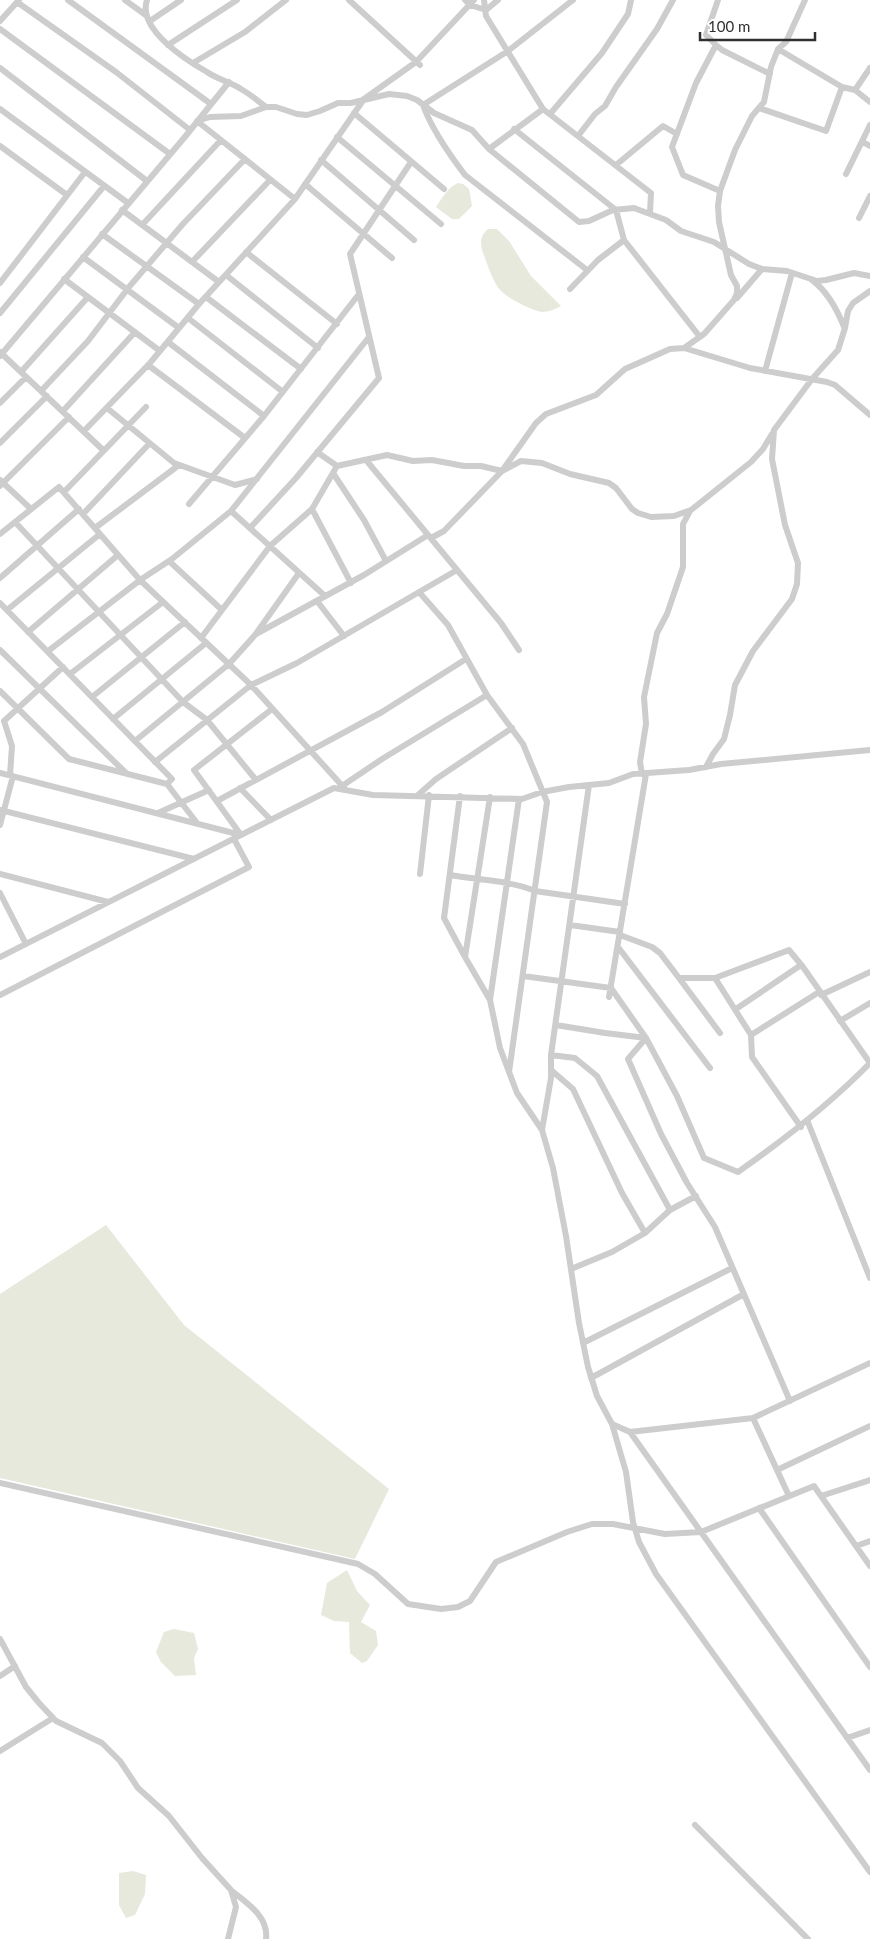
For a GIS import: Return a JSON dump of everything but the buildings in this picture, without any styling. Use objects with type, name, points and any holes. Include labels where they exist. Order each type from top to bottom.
[{"type":"street","points":[[68,0],[211,104]]},
{"type":"street","points":[[125,0],[149,19]]},
{"type":"street","points":[[147,0],[149,19],[158,36],[168,45],[208,73],[242,89],[266,107]]},
{"type":"street","points":[[149,19],[181,0]]},
{"type":"street","points":[[168,45],[237,0]]},
{"type":"street","points":[[193,63],[245,32],[286,0]]},
{"type":"street","points":[[350,0],[418,64]]},
{"type":"street","points":[[484,0],[486,16],[543,109],[651,193],[650,213]]},
{"type":"street","points":[[486,10],[498,0]]},
{"type":"street","points":[[423,105],[508,51],[573,0]]},
{"type":"street","points":[[550,114],[602,53],[628,14],[632,0]]},
{"type":"street","points":[[578,136],[595,114],[605,106],[616,87],[657,29],[673,0]]},
{"type":"street","points":[[718,0],[706,35],[722,50],[770,74]]},
{"type":"street","points":[[734,300],[737,286],[731,275],[719,222],[718,206],[720,191],[735,150],[752,116],[764,102],[778,49],[786,42],[805,0]]},
{"type":"street","points":[[0,21],[18,1],[116,72],[190,130]]},
{"type":"street","points":[[84,432],[148,365],[199,304],[295,199],[364,99],[418,64],[470,2],[486,10]]},
{"type":"street","points":[[0,29],[170,154]]},
{"type":"street","points":[[716,45],[696,83],[672,147],[683,175],[720,191]]},
{"type":"street","points":[[778,49],[842,86],[855,90],[870,102]]},
{"type":"street","points":[[0,68],[147,180]]},
{"type":"street","points":[[855,90],[870,68]]},
{"type":"street","points":[[103,450],[1,354],[170,154],[228,82]]},
{"type":"street","points":[[759,108],[826,131],[842,86]]},
{"type":"street","points":[[197,121],[210,117],[241,116],[266,107],[276,107],[297,114],[307,115],[338,103],[351,103],[389,94],[407,96],[434,113],[472,130],[489,149],[579,222],[589,221],[616,210],[634,208],[666,220],[681,231],[714,242],[749,264],[762,269],[792,272],[810,278],[826,280],[854,273],[870,276]]},
{"type":"street","points":[[423,105],[428,118],[454,160],[466,174],[588,270]]},
{"type":"street","points":[[0,109],[128,204]]},
{"type":"street","points":[[489,149],[543,109]]},
{"type":"street","points":[[354,113],[444,189]]},
{"type":"street","points":[[197,121],[295,199]]},
{"type":"street","points":[[846,174],[870,125]]},
{"type":"street","points":[[616,165],[663,126],[677,134]]},
{"type":"street","points":[[514,130],[616,210],[624,240],[700,337]]},
{"type":"street","points":[[337,137],[441,224]]},
{"type":"street","points":[[142,225],[221,140]]},
{"type":"street","points":[[863,142],[870,146]]},
{"type":"street","points":[[0,146],[67,195]]},
{"type":"street","points":[[41,391],[88,341],[127,289],[166,243],[245,160]]},
{"type":"street","points":[[321,160],[414,240]]},
{"type":"street","points":[[250,528],[379,378],[350,254],[411,162]]},
{"type":"street","points":[[0,283],[85,172]]},
{"type":"street","points":[[192,262],[270,180]]},
{"type":"street","points":[[305,184],[392,258]]},
{"type":"street","points":[[0,313],[104,186]]},
{"type":"street","points":[[860,218],[870,196]]},
{"type":"street","points":[[122,210],[219,282]]},
{"type":"street","points":[[102,234],[199,304]]},
{"type":"street","points":[[570,289],[598,260],[624,240]]},
{"type":"street","points":[[246,252],[337,324]]},
{"type":"street","points":[[83,257],[179,328]]},
{"type":"street","points":[[684,348],[700,337],[762,269]]},
{"type":"street","points":[[765,371],[792,272]]},
{"type":"street","points":[[226,275],[318,348]]},
{"type":"street","points":[[810,278],[821,287],[836,308],[845,328]]},
{"type":"street","points":[[64,279],[160,351]]},
{"type":"street","points":[[317,452],[337,466],[387,455],[413,461],[432,460],[464,466],[481,466],[502,471],[521,461],[542,463],[570,474],[609,483],[616,488],[632,509],[638,513],[651,517],[674,516],[691,510],[764,450],[774,430],[812,379],[838,350],[848,310],[853,302],[870,291]]},
{"type":"street","points":[[189,504],[264,416],[359,294]]},
{"type":"street","points":[[0,403],[88,297]]},
{"type":"street","points":[[206,297],[301,369]]},
{"type":"street","points":[[188,318],[283,392]]},
{"type":"street","points":[[63,412],[135,332]]},
{"type":"street","points":[[48,652],[140,580],[169,561],[231,511],[369,337]]},
{"type":"street","points":[[168,342],[264,416]]},
{"type":"street","points":[[255,634],[351,583],[429,536],[444,531],[502,471],[536,423],[546,414],[596,394],[625,369],[670,349],[684,348],[726,362],[835,385],[870,415]]},
{"type":"street","points":[[148,365],[245,438]]},
{"type":"street","points":[[0,443],[47,396]]},
{"type":"street","points":[[64,492],[146,407]]},
{"type":"street","points":[[106,408],[174,464],[235,485],[257,479]]},
{"type":"street","points":[[32,509],[1,483],[69,417]]},
{"type":"street","points":[[706,767],[712,754],[724,739],[735,685],[753,651],[792,599],[797,584],[798,563],[785,525],[772,459],[774,430]]},
{"type":"street","points":[[0,578],[37,545],[81,512],[149,444]]},
{"type":"street","points":[[366,460],[501,623],[519,650]]},
{"type":"street","points":[[7,610],[58,568],[97,531],[179,465]]},
{"type":"street","points":[[113,719],[162,679],[204,640],[222,610],[270,546],[312,509],[337,466]]},
{"type":"street","points":[[333,473],[364,520],[386,561]]},
{"type":"street","points":[[0,534],[59,487],[140,580],[251,685],[344,788]]},
{"type":"street","points":[[312,509],[351,583]]},
{"type":"street","points":[[609,997],[644,774],[640,762],[646,724],[644,697],[657,633],[667,614],[683,567],[683,524],[691,510]]},
{"type":"street","points":[[231,511],[325,596]]},
{"type":"street","points":[[15,522],[183,702],[207,720],[256,780]]},
{"type":"street","points":[[28,632],[118,555]]},
{"type":"street","points":[[169,561],[222,610]]},
{"type":"street","points":[[155,762],[251,685],[297,663],[457,570]]},
{"type":"street","points":[[135,741],[229,664],[255,634],[299,573]]},
{"type":"street","points":[[419,592],[448,625],[487,695],[523,744],[547,802],[509,1072]]},
{"type":"street","points":[[318,601],[344,636]]},
{"type":"street","points":[[70,674],[163,602]]},
{"type":"street","points":[[0,603],[172,780],[167,784]]},
{"type":"street","points":[[92,697],[185,622]]},
{"type":"street","points":[[0,650],[127,774]]},
{"type":"street","points":[[217,801],[382,712],[466,659]]},
{"type":"street","points":[[0,825],[11,776],[12,746],[4,721],[63,667]]},
{"type":"street","points":[[0,691],[69,759],[167,784],[197,823]]},
{"type":"street","points":[[344,788],[382,759],[487,695]]},
{"type":"street","points":[[242,835],[194,770],[272,709]]},
{"type":"street","points":[[418,794],[436,779],[512,728]]},
{"type":"street","points":[[0,957],[334,788],[344,788],[373,795],[418,794],[519,799],[542,792],[609,783],[633,774],[689,770],[721,764],[870,750]]},
{"type":"street","points":[[0,773],[242,835]]},
{"type":"street","points":[[542,1130],[589,785]]},
{"type":"street","points":[[240,788],[271,820]]},
{"type":"street","points":[[157,813],[209,790]]},
{"type":"street","points":[[420,874],[429,795]]},
{"type":"street","points":[[460,796],[444,918],[490,1000],[500,1048],[517,1093],[542,1130],[553,1168],[583,1343],[591,1378],[597,1396],[612,1424],[626,1472],[639,1542],[656,1574],[870,1872]]},
{"type":"street","points":[[465,957],[490,797]]},
{"type":"street","points":[[490,1000],[519,799]]},
{"type":"street","points":[[2,810],[194,858]]},
{"type":"street","points":[[0,995],[249,867],[234,839]]},
{"type":"street","points":[[0,874],[108,902]]},
{"type":"street","points":[[450,875],[526,887],[535,891],[625,904]]},
{"type":"street","points":[[0,893],[26,944]]},
{"type":"street","points":[[570,925],[620,934],[652,947],[660,953],[720,1033]]},
{"type":"street","points":[[618,947],[710,1068]]},
{"type":"street","points":[[523,976],[611,988],[646,1038],[677,1096],[704,1158],[738,1172],[801,1127],[870,1063],[789,950],[715,978],[679,978]]},
{"type":"street","points":[[736,1009],[801,965]]},
{"type":"street","points":[[751,1035],[820,994],[870,972]]},
{"type":"street","points":[[715,978],[751,1035],[752,1057],[801,1127]]},
{"type":"street","points":[[840,1021],[870,1003]]},
{"type":"street","points":[[556,1025],[646,1038]]},
{"type":"street","points":[[646,1038],[628,1059],[661,1134],[715,1227],[790,1400]]},
{"type":"street","points":[[551,1055],[575,1058],[597,1076],[670,1210]]},
{"type":"street","points":[[551,1070],[573,1089],[622,1193],[644,1233]]},
{"type":"street","points":[[807,1120],[870,1278]]},
{"type":"street","points":[[571,1269],[612,1252],[644,1233],[670,1210],[696,1196]]},
{"type":"street","points":[[583,1343],[732,1268]]},
{"type":"street","points":[[591,1378],[744,1294]]},
{"type":"street","points":[[612,1424],[630,1432],[753,1418],[870,1362]]},
{"type":"street","points":[[753,1418],[789,1496]]},
{"type":"street","points":[[777,1470],[870,1426]]},
{"type":"street","points":[[630,1432],[870,1770]]},
{"type":"street","points":[[821,1496],[870,1480]]},
{"type":"street","points":[[0,1483],[358,1564],[375,1574],[408,1604],[441,1609],[458,1607],[470,1600],[496,1562],[567,1532],[592,1524],[613,1524],[636,1530],[665,1534],[701,1532],[814,1486],[870,1566]]},
{"type":"street","points":[[759,1508],[870,1667]]},
{"type":"street","points":[[856,1546],[870,1541]]},
{"type":"street","points":[[0,1639],[26,1687],[53,1718],[68,1728],[102,1743],[120,1761],[138,1788],[169,1816],[202,1858],[231,1890],[258,1913],[266,1927],[266,1939]]},
{"type":"street","points":[[0,1676],[15,1666]]},
{"type":"street","points":[[0,1751],[53,1718]]},
{"type":"street","points":[[847,1738],[870,1730]]},
{"type":"street","points":[[695,1825],[808,1939]]},
{"type":"street","points":[[228,1939],[236,1907],[231,1890]]},
{"type":"shaded area","points":[[458,183],[463,184],[469,189],[472,206],[459,219],[452,219],[436,207],[448,190]]},
{"type":"shaded area","points":[[488,229],[497,229],[509,241],[531,276],[561,306],[547,311],[538,311],[526,307],[500,290],[492,277],[482,250],[482,238]]},
{"type":"shaded area","points":[[106,1225],[184,1325],[389,1489],[355,1559],[0,1478],[0,1294]]},
{"type":"shaded area","points":[[347,1570],[357,1591],[370,1605],[361,1622],[376,1631],[378,1645],[367,1661],[362,1663],[350,1653],[349,1622],[334,1621],[321,1615],[327,1583]]},
{"type":"shaded area","points":[[174,1629],[194,1633],[198,1649],[194,1658],[196,1675],[175,1676],[161,1662],[156,1652],[164,1632]]},
{"type":"shaded area","points":[[133,1871],[146,1875],[145,1894],[135,1915],[126,1918],[119,1905],[119,1873]]}]
